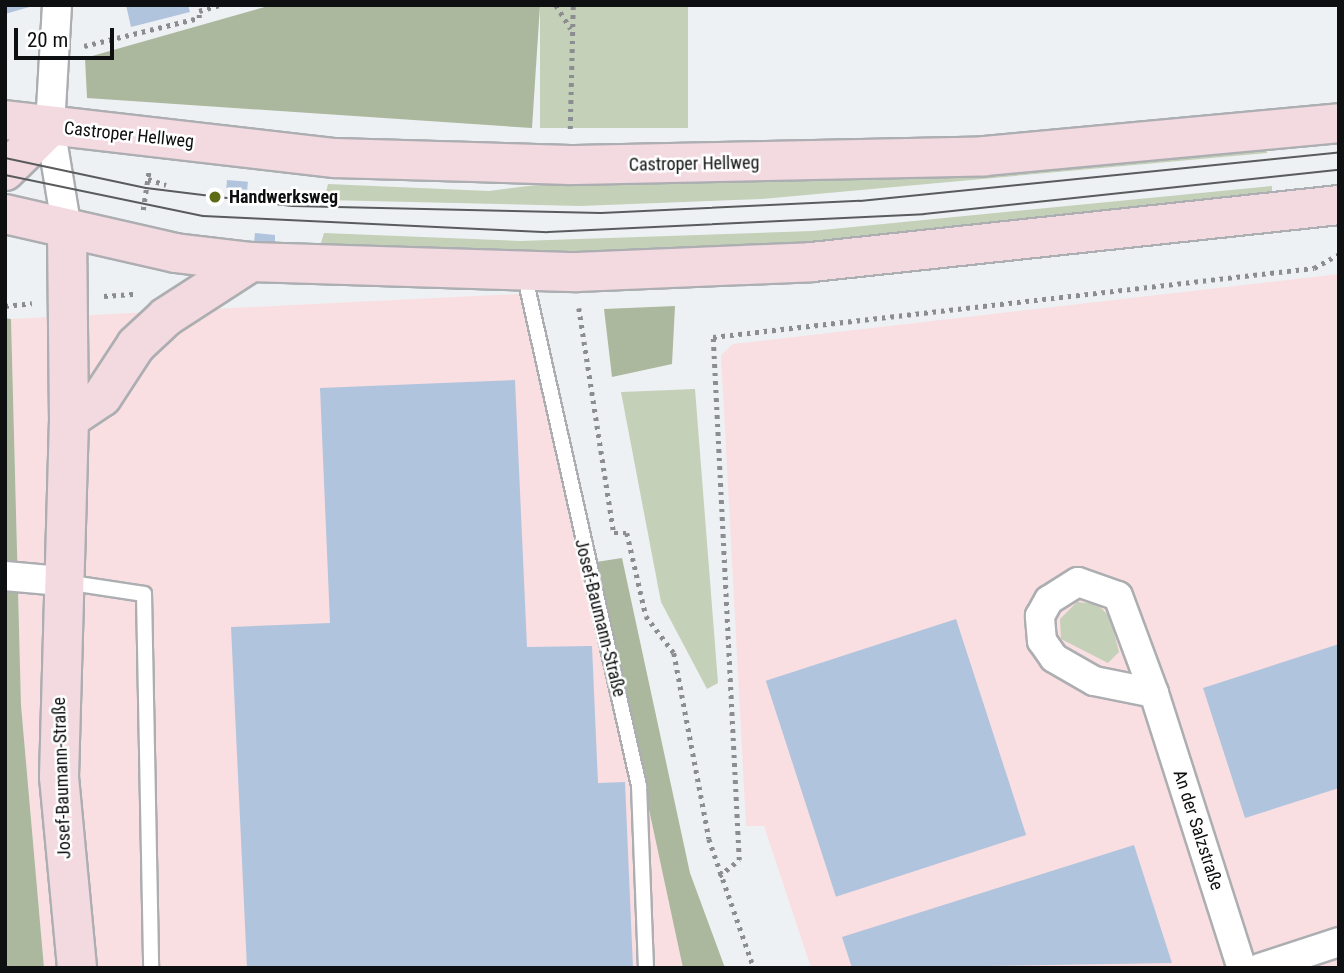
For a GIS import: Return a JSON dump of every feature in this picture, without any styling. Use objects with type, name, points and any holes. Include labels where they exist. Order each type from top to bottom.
[{"type":"main road","name":"Castroper Hellweg","points":[[5,120],[335,158],[570,165],[985,156],[1339,123]]},
{"type":"main road","points":[[5,172],[50,127]]},
{"type":"main road","points":[[5,214],[137,244],[251,262],[578,272],[811,262],[1339,205]]},
{"type":"main road","name":"Josef-Baumann-Straße","points":[[66,230],[69,419],[61,581],[59,777],[77,968]]},
{"type":"main road","points":[[69,419],[102,397],[136,345],[166,317],[251,262]]},
{"type":"street","points":[[50,127],[57,5]]},
{"type":"street","name":"Castroper Hellweg","points":[[50,127],[66,230]]},
{"type":"street","points":[[5,576],[61,581]]},
{"type":"street","name":"An der Salzstraße","points":[[1154,693],[1094,681],[1054,659],[1042,641],[1040,616],[1049,600],[1078,582],[1118,596],[1154,693],[1242,968]]},
{"type":"street","points":[[1260,968],[1339,942]]},
{"type":"lane","name":"Josef-Baumann-Straße","points":[[524,271],[639,786],[646,968]]},
{"type":"lane","points":[[61,581],[145,594],[151,968]]},
{"type":"path","points":[[53,78],[74,48],[199,18],[199,11],[220,5]]},
{"type":"path","points":[[556,5],[572,30]]},
{"type":"path","points":[[570,165],[573,5]]},
{"type":"path","points":[[137,244],[152,138]]},
{"type":"path","points":[[148,179],[166,185]]},
{"type":"path","points":[[719,876],[739,860],[713,337],[1314,268],[1339,254]]},
{"type":"path","points":[[578,272],[587,387],[614,533],[627,533],[646,616],[674,653],[719,876],[754,968]]},
{"type":"shaded area","points":[[1339,274],[1339,968],[811,968],[764,826],[746,826],[721,355],[733,344]]},
{"type":"shaded area","points":[[536,293],[627,686],[683,968],[44,968],[21,705],[11,319]]},
{"type":"green space","points":[[272,5],[540,5],[532,128],[87,98],[85,58]]},
{"type":"green space","points":[[540,5],[688,5],[688,128],[540,128]]},
{"type":"green space","points":[[1266,142],[1267,153],[761,199],[580,206],[324,200],[328,184],[489,191],[575,180]]},
{"type":"green space","points":[[1272,186],[1272,197],[768,246],[538,254],[320,246],[324,233],[520,241],[812,231]]},
{"type":"green space","points":[[675,306],[672,364],[612,377],[604,309]]},
{"type":"green space","points":[[5,318],[11,319],[21,705],[44,968],[5,968]]},
{"type":"green space","points":[[695,389],[718,683],[707,689],[661,602],[621,392]]},
{"type":"green space","points":[[622,558],[690,873],[725,968],[683,968],[596,562]]},
{"type":"green space","points":[[1077,602],[1097,604],[1110,617],[1119,652],[1108,663],[1061,639],[1060,619]]},
{"type":"building","points":[[5,5],[33,5],[33,6],[5,14]]},
{"type":"building","points":[[126,5],[188,5],[190,12],[131,27]]},
{"type":"building","points":[[227,180],[248,182],[247,190],[226,188]]},
{"type":"building","points":[[255,233],[275,235],[275,243],[254,242]]},
{"type":"building","points":[[515,380],[527,647],[592,646],[598,783],[625,782],[633,968],[247,968],[231,627],[330,623],[320,388]]},
{"type":"building","points":[[956,619],[1026,835],[836,897],[766,681]]},
{"type":"building","points":[[1339,644],[1339,788],[1245,818],[1203,688]]},
{"type":"building","points":[[1134,845],[1172,963],[852,968],[842,937]]},
{"type":"tram line","points":[[5,158],[146,188],[292,206],[601,213],[860,201],[1339,152]]},
{"type":"tram line","points":[[5,175],[203,216],[548,232],[924,214],[1339,170]]},
{"type":"place","name":"Handwerksweg","points":[[215,197]]}]
